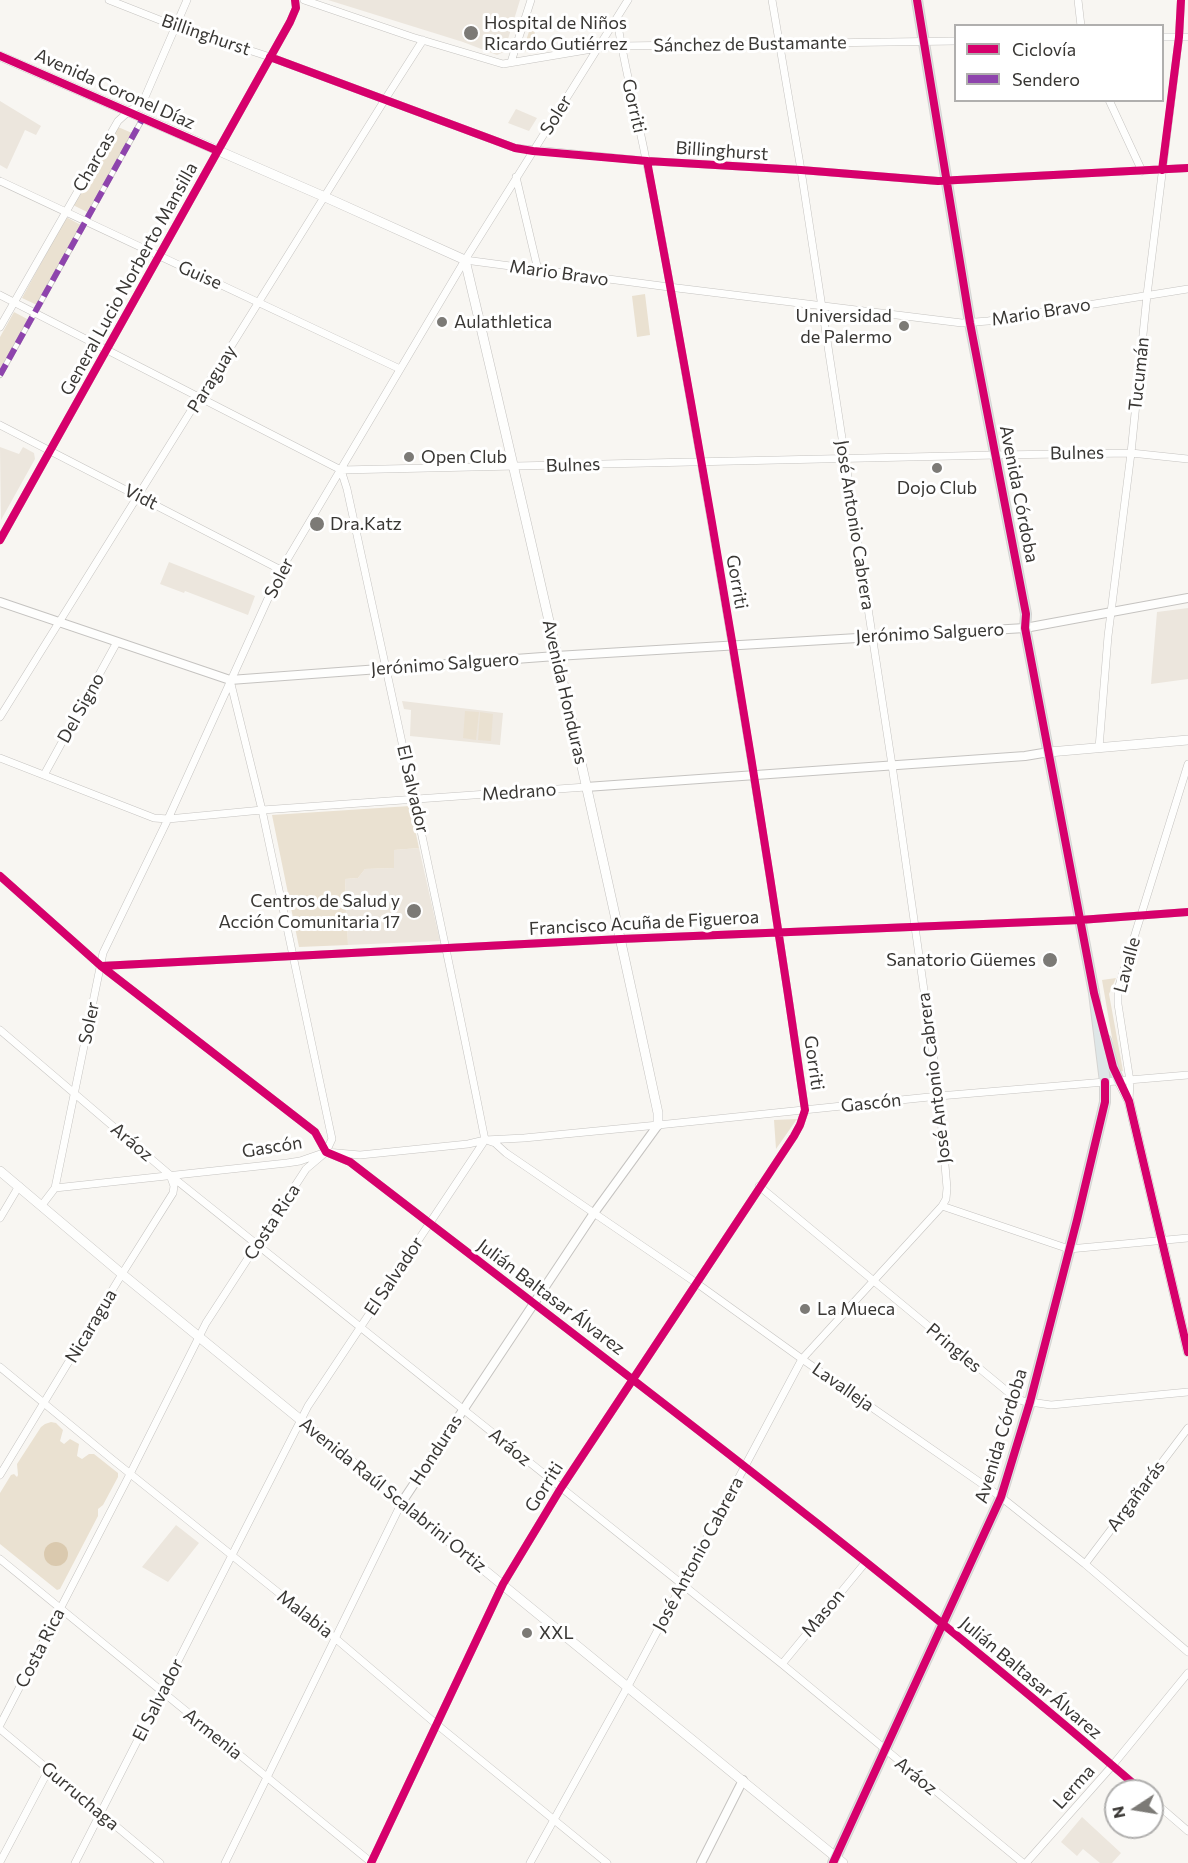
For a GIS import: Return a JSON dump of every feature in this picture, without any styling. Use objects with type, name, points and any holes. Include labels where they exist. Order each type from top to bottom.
[{"type":"main road","name":"Avenida Córdoba","points":[[838,1861],[885,1751],[1001,1497],[1030,1402],[1069,1249],[1105,1102],[1106,1082],[1094,993],[1024,628],[1026,614],[970,323],[917,0]]},
{"type":"main road","name":"Avenida Coronel Díaz","points":[[0,56],[465,260]]},
{"type":"main road","name":"Avenida Honduras","points":[[465,260],[621,939],[658,1113],[658,1125]]},
{"type":"main road","points":[[1049,752],[1188,740]]},
{"type":"main road","name":"Avenida Córdoba","points":[[1094,993],[1113,1067],[1125,1081]]},
{"type":"main road","points":[[1125,1081],[1188,1352]]},
{"type":"main road","name":"Avenida Raúl Scalabrini Ortiz","points":[[0,1171],[300,1420],[743,1780],[838,1861]]},
{"type":"street","name":"Billinghurst","points":[[109,0],[515,148],[533,151],[646,161],[947,181],[1188,168]]},
{"type":"street","name":"Charcas","points":[[0,327],[118,122],[129,111],[142,104],[187,0]]},
{"type":"street","name":"General Lucio Norberto Mansilla","points":[[0,540],[294,15],[295,0]]},
{"type":"street","name":"Sánchez de Bustamante","points":[[303,0],[502,64],[621,46],[954,41]]},
{"type":"street","points":[[512,62],[531,0]]},
{"type":"street","name":"Soler","points":[[42,1205],[55,1188],[103,953],[168,819],[282,570],[465,260],[628,0]]},
{"type":"street","name":"José Antonio Cabrera","points":[[530,1863],[628,1686],[802,1359],[946,1199],[939,1095],[892,765],[801,171],[772,0]]},
{"type":"street","points":[[1078,0],[1081,24]]},
{"type":"street","name":"Tucumán","points":[[1099,748],[1111,612],[1179,37],[1181,0]]},
{"type":"street","name":"Gorriti","points":[[372,1863],[503,1584],[561,1488],[695,1282],[794,1136],[805,1110],[733,645],[670,287],[617,19]]},
{"type":"street","points":[[1164,38],[1188,37]]},
{"type":"street","name":"Paraguay","points":[[0,717],[423,40]]},
{"type":"street","points":[[1110,102],[1142,171]]},
{"type":"street","points":[[0,375],[143,118]]},
{"type":"street","points":[[516,177],[538,270]]},
{"type":"street","name":"Guise","points":[[0,181],[399,369]]},
{"type":"street","name":"Mario Bravo","points":[[465,260],[970,323],[1188,289]]},
{"type":"street","name":"Bulnes","points":[[0,295],[341,470],[1131,453],[1188,459]]},
{"type":"street","name":"Vidt","points":[[0,425],[282,570]]},
{"type":"street","name":"El Salvador","points":[[75,1863],[300,1420],[485,1140],[415,799],[341,470]]},
{"type":"street","name":"Jerónimo Salguero","points":[[0,602],[231,680],[556,656],[1024,628],[1188,598]]},
{"type":"street","name":"Del Signo","points":[[44,775],[117,642]]},
{"type":"street","points":[[231,680],[262,810],[332,1134],[326,1152]]},
{"type":"street","name":"Medrano","points":[[0,758],[154,818],[168,819],[262,810],[1025,756],[1049,752]]},
{"type":"street","name":"Lavalle","points":[[1125,1081],[1117,997],[1188,764]]},
{"type":"street","points":[[0,876],[101,966],[315,1132],[326,1152]]},
{"type":"street","name":"Francisco Acuña de Figueroa","points":[[101,966],[621,939],[1080,920],[1188,912]]},
{"type":"street","name":"Aráoz","points":[[0,1030],[170,1174],[782,1664],[885,1751],[1025,1863]]},
{"type":"street","name":"Gascón","points":[[55,1188],[287,1163],[326,1152],[360,1155],[485,1140],[658,1125],[939,1095],[1188,1076]]},
{"type":"street","name":"Honduras","points":[[225,1863],[402,1502],[594,1213],[658,1125]]},
{"type":"street","name":"Lavalleja","points":[[485,1140],[495,1143],[506,1153],[695,1282],[1001,1497],[1085,1564],[1188,1652]]},
{"type":"street","name":"Julián Baltasar Álvarez","points":[[326,1152],[350,1162],[633,1378],[944,1624],[1128,1779]]},
{"type":"street","name":"Costa Rica","points":[[0,1727],[206,1323],[306,1169],[326,1152]]},
{"type":"street","name":"Nicaragua","points":[[0,1475],[173,1193],[174,1186],[170,1174]]},
{"type":"street","points":[[0,1218],[19,1186]]},
{"type":"street","name":"Pringles","points":[[759,1186],[1014,1397],[1030,1402],[1060,1404],[1188,1392]]},
{"type":"street","points":[[942,1206],[1069,1249],[1188,1238]]},
{"type":"street","name":"Malabia","points":[[0,1367],[335,1638],[607,1863]]},
{"type":"street","name":"Argañarás","points":[[1085,1564],[1188,1428]]},
{"type":"street","name":"Armenia","points":[[0,1559],[372,1863]]},
{"type":"street","name":"Mason","points":[[782,1664],[865,1563]]},
{"type":"street","name":"Lerma","points":[[1025,1863],[1112,1766],[1188,1673]]},
{"type":"street","name":"Gurruchaga","points":[[0,1727],[151,1860],[160,1863]]},
{"type":"street","points":[[0,1862],[48,1771]]},
{"type":"street","points":[[700,1863],[743,1780]]},
{"type":"street","points":[[1164,1810],[1188,1831]]},
{"type":"shaded area","name":"Hospital de Niños Ricardo Gutiérrez","points":[[328,0],[520,0],[504,52],[497,55],[463,42]]},
{"type":"shaded area","points":[[532,23],[539,48],[522,52]]},
{"type":"shaded area","points":[[0,101],[41,126],[36,135],[25,130],[7,169],[0,165]]},
{"type":"shaded area","points":[[516,109],[537,118],[529,131],[508,123]]},
{"type":"shaded area","points":[[118,127],[132,133],[87,212],[73,205]]},
{"type":"shaded area","points":[[66,217],[81,225],[37,305],[22,298]]},
{"type":"shaded area","points":[[645,294],[650,335],[637,337],[632,296]]},
{"type":"shaded area","points":[[14,312],[29,320],[0,370],[0,337]]},
{"type":"shaded area","points":[[0,447],[19,454],[23,447],[34,453],[35,459],[1,520]]},
{"type":"shaded area","points":[[169,562],[255,596],[248,615],[160,584]]},
{"type":"shaded area","points":[[1188,608],[1188,679],[1151,684],[1157,612]]},
{"type":"shaded area","points":[[402,701],[503,713],[500,745],[410,736],[411,710],[404,709]]},
{"type":"shaded area","points":[[465,711],[479,712],[476,740],[463,738]]},
{"type":"shaded area","points":[[480,712],[493,714],[491,741],[478,740]]},
{"type":"shaded area","points":[[410,806],[419,848],[394,850],[394,868],[365,869],[358,878],[345,879],[348,945],[299,947],[272,815]]},
{"type":"shaded area","points":[[419,848],[440,941],[348,945],[345,879],[358,878],[365,869],[394,868],[393,850]]},
{"type":"shaded area","points":[[1116,978],[1109,994],[1123,1071],[1118,1072],[1102,980]]},
{"type":"shaded area","points":[[797,1119],[776,1149],[774,1120]]},
{"type":"shaded area","points":[[51,1422],[56,1423],[63,1430],[60,1441],[64,1444],[70,1439],[79,1444],[77,1456],[82,1459],[89,1454],[94,1454],[118,1473],[60,1589],[57,1590],[0,1544],[0,1493],[11,1475],[14,1474],[17,1477],[17,1464],[41,1427]]},
{"type":"shaded area","points":[[176,1525],[199,1543],[168,1582],[142,1567]]},
{"type":"shaded area","points":[[56,1542],[65,1545],[68,1554],[65,1563],[56,1566],[47,1563],[44,1554],[47,1545]]},
{"type":"shaded area","points":[[1082,1817],[1121,1853],[1112,1863],[1100,1863],[1083,1849],[1077,1856],[1061,1842]]},
{"type":"marked path","points":[[0,375],[143,118]]},
{"type":"cycle path","points":[[0,540],[290,22],[296,8],[295,0]]},
{"type":"cycle path","points":[[917,0],[970,323],[1026,614],[1025,628],[1094,993],[1113,1067],[1129,1101],[1188,1352]]},
{"type":"cycle path","points":[[1162,170],[1179,37],[1181,0]]},
{"type":"cycle path","points":[[0,56],[218,151]]},
{"type":"cycle path","points":[[270,57],[515,148],[533,151],[938,181],[1188,168]]},
{"type":"cycle path","points":[[371,1863],[503,1584],[561,1488],[794,1136],[805,1110],[731,634],[647,161]]},
{"type":"cycle path","points":[[0,876],[101,966],[315,1132],[326,1152],[350,1162],[651,1393],[948,1628],[1128,1779]]},
{"type":"cycle path","points":[[101,966],[621,939],[1080,920],[1188,912]]},
{"type":"cycle path","points":[[833,1863],[1001,1497],[1030,1402],[1077,1220],[1105,1102],[1105,1082]]},
{"type":"place","name":"Hospital de Niños Ricardo Gutiérrez","points":[[471,33]]},
{"type":"place","name":"Aulathletica","points":[[442,322]]},
{"type":"place","name":"Universidad de Palermo","points":[[904,326]]},
{"type":"place","name":"Open Club","points":[[409,457]]},
{"type":"place","name":"Dojo Club","points":[[937,468]]},
{"type":"place","name":"Dra.Katz","points":[[317,524]]},
{"type":"place","name":"Centros de Salud y Acción Comunitaria 17","points":[[414,911]]},
{"type":"place","name":"Sanatorio Güemes","points":[[1050,960]]},
{"type":"place","name":"La Mueca","points":[[805,1309]]},
{"type":"place","name":"XXL","points":[[527,1633]]}]
